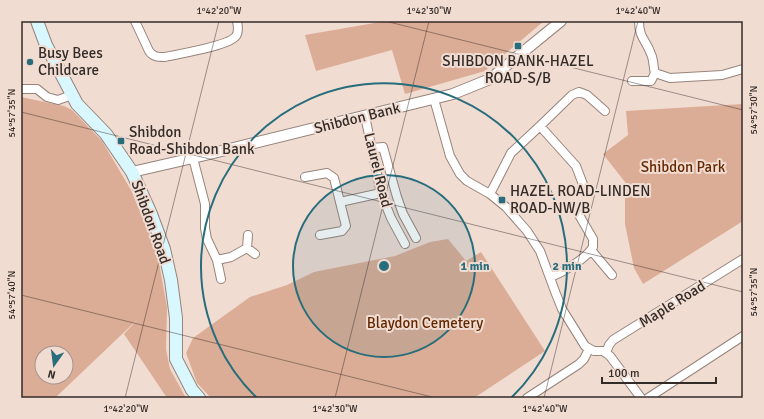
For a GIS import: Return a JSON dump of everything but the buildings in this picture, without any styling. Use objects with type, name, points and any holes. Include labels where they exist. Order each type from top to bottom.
[{"type":"main road","name":"Shibdon Road","points":[[37,21],[46,45],[77,104],[106,134],[132,172],[151,214],[164,249],[171,280],[176,318],[176,359],[192,390],[199,398]]},
{"type":"street","points":[[135,21],[151,54],[157,57],[165,57],[228,42],[235,37],[238,31],[237,21]]},
{"type":"street","name":"Shibdon Bank","points":[[132,172],[453,94],[490,79],[561,21]]},
{"type":"street","points":[[632,82],[651,81],[655,73],[651,54],[641,38],[639,21]]},
{"type":"street","points":[[655,73],[670,78],[722,75],[743,69]]},
{"type":"street","points":[[21,89],[37,89],[47,97],[58,100],[72,95]]},
{"type":"street","points":[[490,194],[511,153],[572,95],[579,92],[587,95],[605,111]]},
{"type":"street","points":[[434,99],[450,156],[455,167],[467,181],[490,194],[506,207],[535,243],[545,262],[562,309],[585,346],[589,349],[606,353],[641,398]]},
{"type":"street","name":"Laurel Road","points":[[365,116],[381,193],[391,218],[405,244]]},
{"type":"street","points":[[540,126],[576,166],[584,187]]},
{"type":"street","points":[[372,148],[382,147],[403,214],[416,238]]},
{"type":"street","points":[[193,158],[205,204],[205,228],[207,238],[217,260],[221,279]]},
{"type":"street","points":[[305,177],[327,173],[334,178],[346,226],[342,232],[320,235]]},
{"type":"street","points":[[340,202],[381,193]]},
{"type":"street","points":[[550,278],[559,274],[591,250],[594,243],[593,239],[579,215]]},
{"type":"street","points":[[247,248],[248,235]]},
{"type":"street","points":[[217,260],[231,257],[247,248]]},
{"type":"street","points":[[247,248],[255,254]]},
{"type":"street","points":[[591,250],[612,274]]},
{"type":"street","name":"Maple Road","points":[[606,353],[613,340],[743,259]]},
{"type":"street","points":[[648,398],[743,336]]},
{"type":"street","points":[[527,398],[579,364],[584,359],[589,349]]},
{"type":"green space","points":[[386,21],[544,21],[485,71],[405,94],[392,50],[316,71],[305,35]]},
{"type":"green space","points":[[21,97],[64,106],[72,110],[102,141],[131,190],[157,252],[167,307],[166,349],[170,369],[186,398],[167,398],[124,334],[138,319],[74,380],[74,345],[34,345],[34,385],[69,385],[55,398],[21,398]]},
{"type":"green space","name":"Shibdon Park","points":[[743,104],[743,221],[643,284],[634,268],[625,224],[625,182],[603,154],[628,135],[626,111]]},
{"type":"green space","name":"Blaydon Cemetery","points":[[448,239],[466,261],[481,252],[545,351],[474,398],[211,398],[197,383],[186,353],[193,338],[250,297],[287,285],[314,272],[395,256],[430,242]]},
{"type":"place","name":"SHIBDON BANK-HAZEL ROAD-S/B","points":[[518,46]]},
{"type":"place","name":"Busy Bees Childcare","points":[[30,62]]},
{"type":"place","name":"Shibdon Road-Shibdon Bank","points":[[121,141]]},
{"type":"place","name":"HAZEL ROAD-LINDEN ROAD-NW/B","points":[[502,200]]}]
